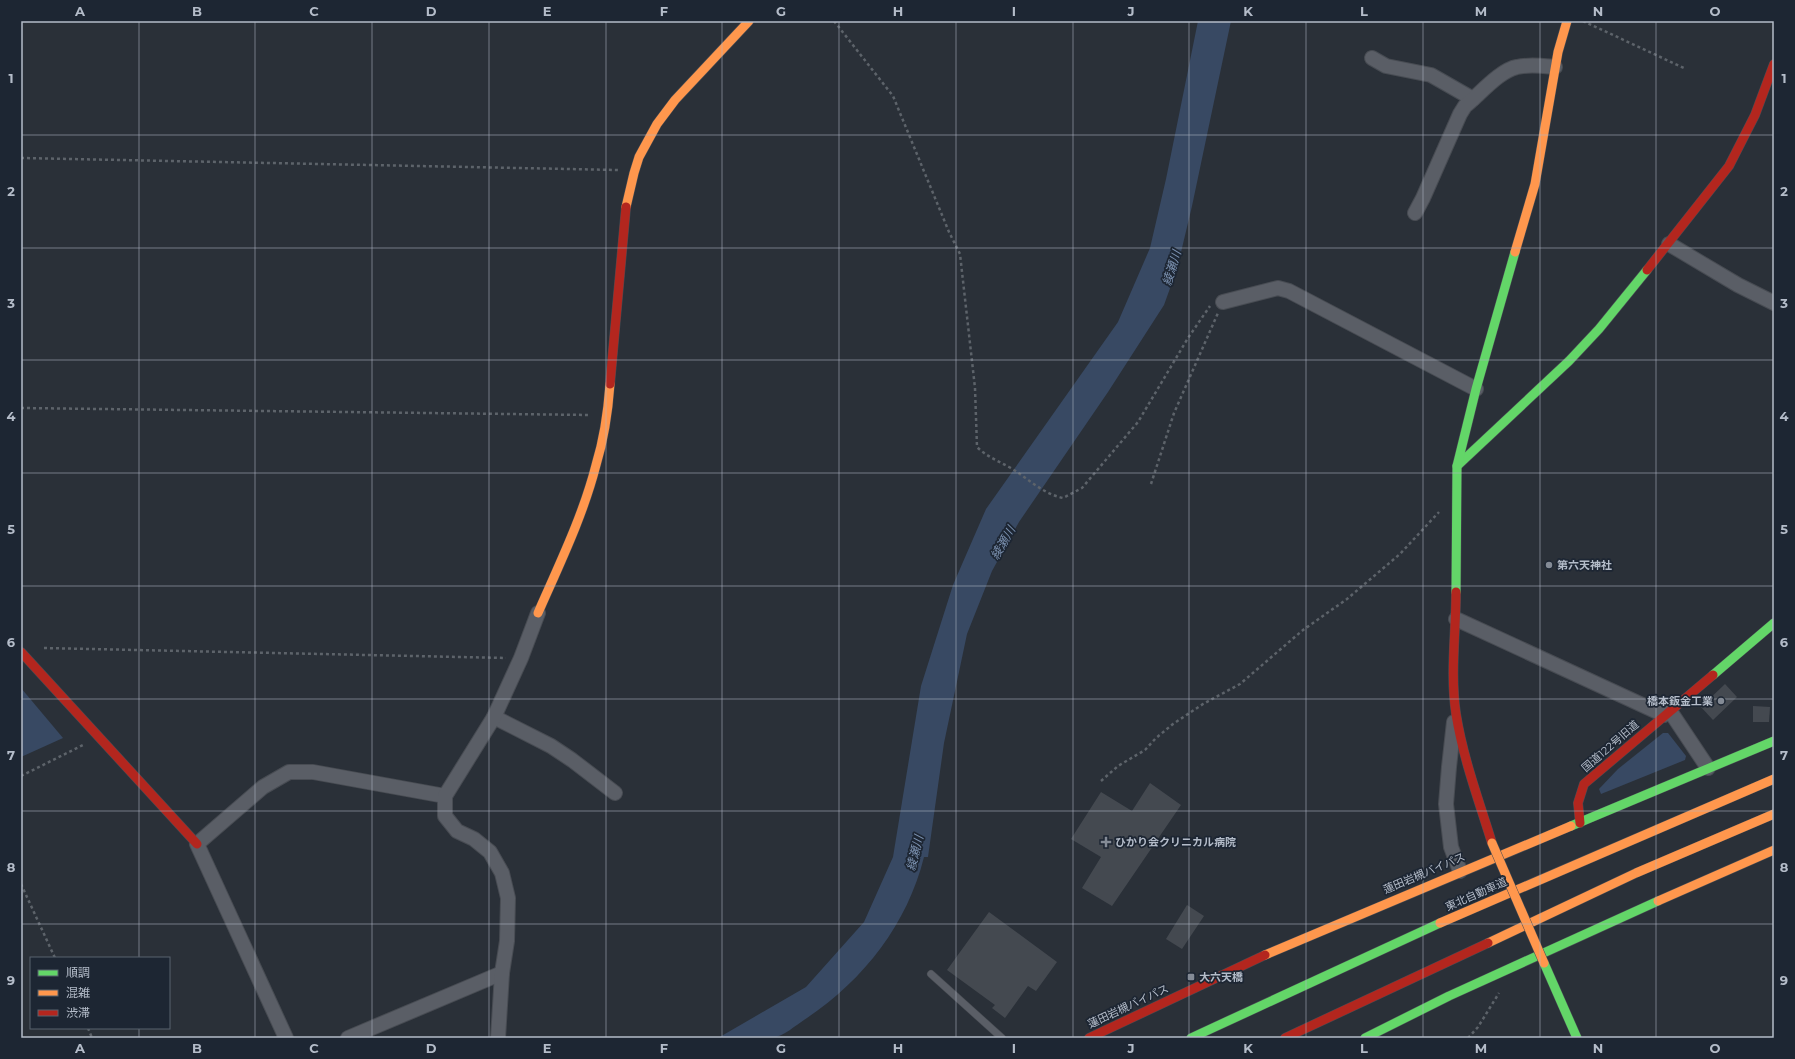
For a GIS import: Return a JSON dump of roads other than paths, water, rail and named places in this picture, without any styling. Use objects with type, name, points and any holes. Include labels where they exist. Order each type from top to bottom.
[{"type":"main road","points":[[538,613],[584,506],[599,456],[607,415],[623,229],[627,200],[634,170],[646,142],[665,111],[749,21]]},
{"type":"main road","points":[[1567,21],[1555,67],[1535,184],[1476,389],[1457,466],[1456,618],[1454,669],[1456,713],[1466,761],[1492,843],[1577,1038]]},
{"type":"main road","points":[[1457,466],[1569,361],[1599,329],[1669,244],[1729,166],[1755,115],[1774,64]]},
{"type":"main road","name":"国道122号旧道","points":[[1580,822],[1577,810],[1578,794],[1584,784],[1774,623]]},
{"type":"main road","points":[[21,652],[197,844]]},
{"type":"main road","name":"蓮田岩槻バイパス","points":[[1089,1038],[1277,949],[1460,871],[1774,741]]},
{"type":"main road","name":"東北自動車道","points":[[1191,1038],[1315,979],[1641,834],[1774,779]]},
{"type":"main road","points":[[1285,1038],[1636,873],[1774,814]]},
{"type":"main road","points":[[1365,1038],[1449,996],[1596,928],[1774,850]]},
{"type":"street","points":[[1372,58],[1386,66],[1431,75],[1474,99]]},
{"type":"street","points":[[1415,213],[1465,106],[1506,71],[1517,67],[1532,65],[1555,67]]},
{"type":"street","points":[[1669,244],[1738,285],[1774,303]]},
{"type":"street","points":[[1224,302],[1278,288],[1289,291],[1476,389]]},
{"type":"street","points":[[498,1038],[502,972],[507,941],[508,898],[502,873],[490,852],[474,839],[457,831],[445,816],[444,796],[494,717],[521,658],[538,613]]},
{"type":"street","points":[[1456,618],[1667,713],[1708,768]]},
{"type":"street","points":[[1456,713],[1449,760],[1446,804],[1451,847],[1460,871]]},
{"type":"street","points":[[494,717],[551,746],[572,760],[615,794]]},
{"type":"street","points":[[286,1038],[197,844],[263,787],[289,772],[313,772],[444,796]]},
{"type":"street","points":[[348,1038],[502,972]]},
{"type":"lane","points":[[931,974],[1002,1038]]},
{"type":"water","name":"綾瀬川","points":[[1198,21],[1231,21],[1192,206],[1177,269],[1164,305],[1108,392],[1019,522],[992,571],[967,634],[944,743],[928,857],[924,857],[906,906],[880,949],[863,969],[845,988],[825,1005],[794,1027],[773,1038],[718,1038],[806,987],[864,922],[893,857],[921,686],[953,585],[986,509],[1118,322],[1150,248],[1166,179]]},
{"type":"water","points":[[21,688],[63,738],[21,757]]},
{"type":"water","points":[[1663,733],[1668,733],[1686,756],[1685,760],[1601,794],[1599,789],[1618,769]]},
{"type":"place","name":"第六天神社","points":[[1549,565]]},
{"type":"place","name":"橋本鈑金工業","points":[[1721,701]]},
{"type":"place","name":"ひかり会クリニカル病院","points":[[1106,842]]},
{"type":"place","name":"大六天橋","points":[[1191,977]]}]
